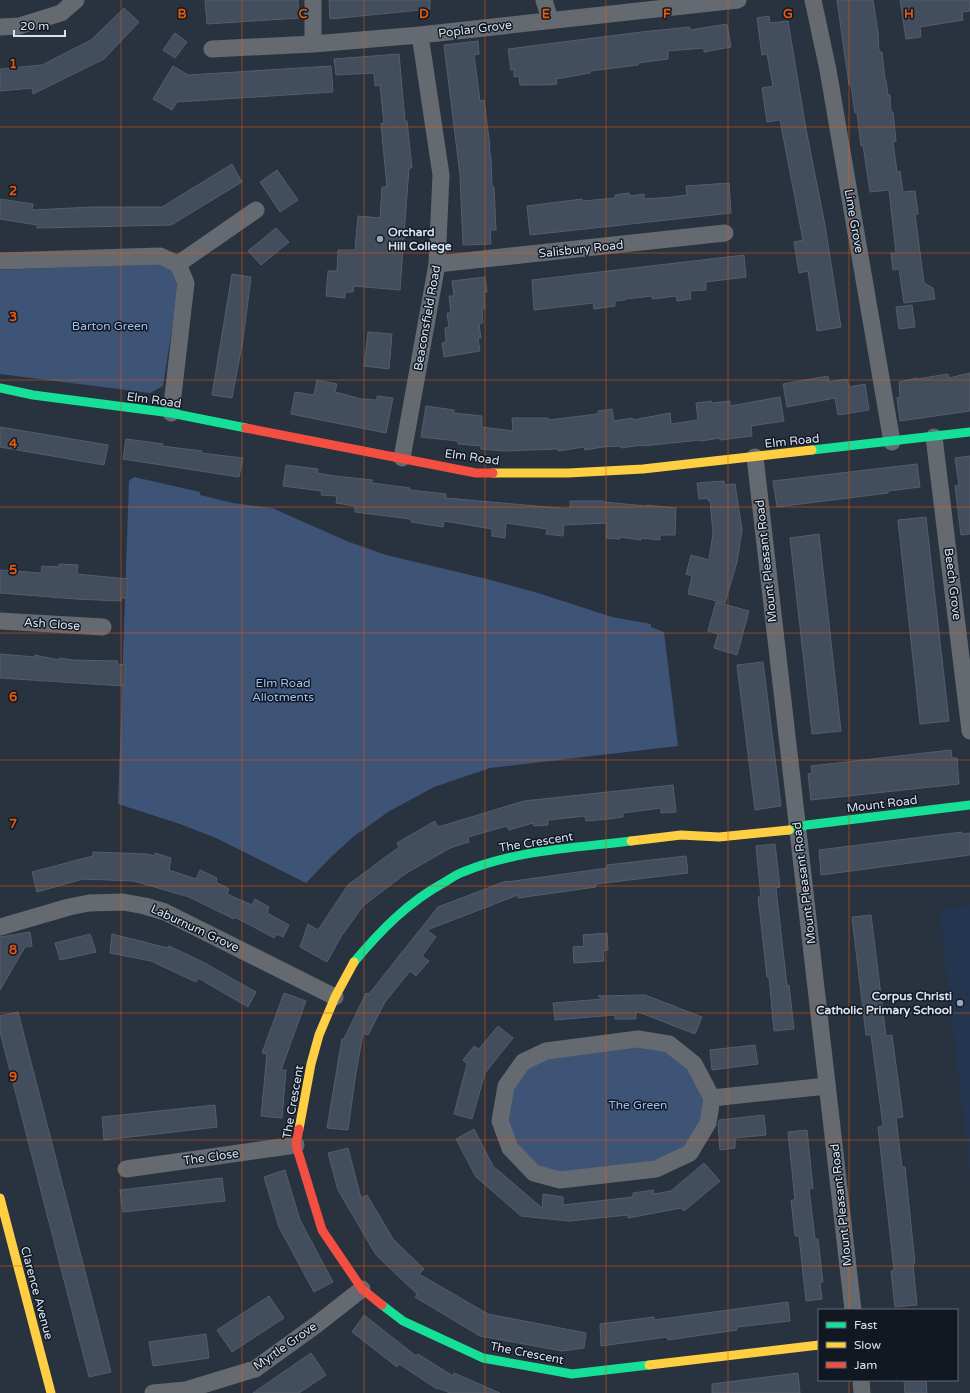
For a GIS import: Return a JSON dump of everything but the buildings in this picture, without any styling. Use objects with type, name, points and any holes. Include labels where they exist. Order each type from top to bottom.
[{"type":"street","points":[[0,27],[18,26],[61,13],[76,0]]},
{"type":"street","points":[[313,0],[313,44]]},
{"type":"street","points":[[544,0],[550,20]]},
{"type":"street","name":"Poplar Grove","points":[[212,49],[313,44],[420,36],[550,20],[738,0]]},
{"type":"street","name":"Lime Grove","points":[[813,0],[828,70],[892,442]]},
{"type":"street","name":"Beaconsfield Road","points":[[402,458],[437,264],[441,175],[420,36]]},
{"type":"street","points":[[178,264],[256,210]]},
{"type":"street","name":"Salisbury Road","points":[[437,264],[725,232]]},
{"type":"street","points":[[0,261],[160,256],[178,264],[186,283],[171,413]]},
{"type":"street","name":"Elm Road","points":[[0,388],[40,396],[171,413],[476,472],[568,474],[643,469],[970,432]]},
{"type":"street","name":"Beech Grove","points":[[934,437],[970,731]]},
{"type":"street","name":"Mount Pleasant Road","points":[[755,457],[853,1309]]},
{"type":"street","name":"Ash Close","points":[[0,621],[104,627]]},
{"type":"street","name":"Mount Road","points":[[797,827],[970,805]]},
{"type":"street","name":"The Crescent","points":[[797,827],[752,834],[719,837],[682,835],[519,855],[493,861],[462,872],[417,899],[392,920],[373,940],[353,964],[335,997],[317,1042],[311,1064],[296,1145],[322,1230],[362,1288],[403,1321],[482,1358],[572,1374],[818,1345]]},
{"type":"street","name":"Laburnum Grove","points":[[0,927],[69,907],[89,903],[123,902],[145,906],[165,912],[335,997]]},
{"type":"street","points":[[638,1039],[669,1044],[694,1064],[712,1098],[708,1123],[690,1154],[656,1169],[560,1180],[534,1173],[510,1148],[500,1121],[506,1086],[523,1062],[546,1051],[638,1039]]},
{"type":"street","points":[[712,1098],[827,1086]]},
{"type":"street","name":"The Close","points":[[126,1169],[296,1145]]},
{"type":"street","name":"Clarence Avenue","points":[[0,1198],[4,1232],[51,1393]]},
{"type":"street","name":"Myrtle Grove","points":[[153,1393],[186,1390],[255,1369],[316,1325],[362,1288]]},
{"type":"street","points":[[861,1381],[862,1393]]},
{"type":"shaded area","name":"Corpus Christi Catholic Primary School","points":[[970,905],[970,1176],[939,909]]},
{"type":"green space","name":"Barton Green","points":[[155,264],[173,269],[179,284],[163,386],[150,393],[0,374],[0,270]]},
{"type":"green space","name":"Elm Road Allotments","points":[[134,477],[200,492],[200,495],[233,503],[272,508],[349,542],[386,555],[483,578],[538,593],[612,617],[651,624],[651,627],[664,632],[678,746],[490,768],[434,787],[388,812],[353,837],[306,883],[216,838],[180,824],[118,804],[129,481]]},
{"type":"green space","name":"The Green","points":[[669,1044],[712,1098],[690,1153],[560,1180],[510,1148],[506,1086],[523,1062]]},
{"type":"traffic: fast","points":[[0,388],[33,395],[171,413],[246,428]]},
{"type":"traffic: fast","points":[[812,450],[970,432]]},
{"type":"traffic: fast","points":[[789,830],[807,825],[970,805]]},
{"type":"traffic: fast","points":[[354,962],[374,939],[407,908],[419,898],[454,876],[483,865],[525,854],[631,841]]},
{"type":"traffic: fast","points":[[382,1305],[403,1321],[483,1358],[572,1374],[649,1365]]},
{"type":"traffic: slow","points":[[493,473],[568,473],[643,469],[812,450]]},
{"type":"traffic: slow","points":[[631,841],[681,835],[719,837],[789,830]]},
{"type":"traffic: slow","points":[[299,1129],[311,1064],[319,1035],[335,997],[354,962]]},
{"type":"traffic: slow","points":[[0,1198],[51,1393]]},
{"type":"traffic: slow","points":[[649,1365],[818,1345]]},
{"type":"traffic: jam","points":[[246,428],[476,473],[493,473]]},
{"type":"traffic: jam","points":[[299,1129],[296,1145],[322,1230],[362,1289],[382,1305]]},
{"type":"place","name":"Orchard Hill College","points":[[380,239]]},
{"type":"place","name":"Corpus Christi Catholic Primary School","points":[[960,1003]]}]
